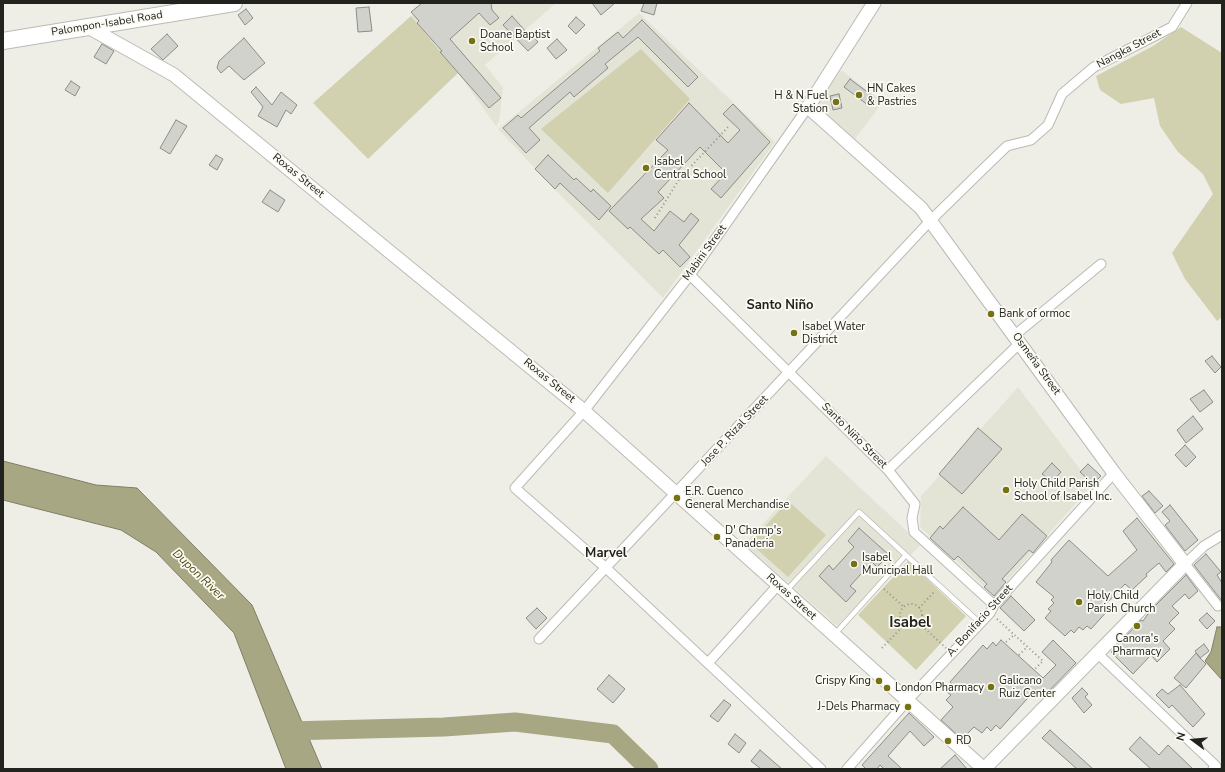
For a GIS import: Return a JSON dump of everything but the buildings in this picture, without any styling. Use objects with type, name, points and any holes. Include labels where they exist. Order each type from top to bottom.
[{"type":"highway","name":"Palompon-Isabel Road","points":[[3,41],[234,3]]},
{"type":"street","name":"Mabini Street","points":[[606,568],[515,488],[584,411],[690,275],[808,107],[874,3]]},
{"type":"street","name":"Nangka Street","points":[[930,221],[1007,146],[1031,140],[1048,125],[1062,94],[1094,67],[1172,27],[1187,3]]},
{"type":"street","name":"Roxas Street","points":[[88,27],[174,75],[584,411],[984,769]]},
{"type":"street","name":"Osmeña Street","points":[[808,107],[921,208],[1114,473],[1185,564]]},
{"type":"street","name":"Jose P. Rizal Street","points":[[539,639],[930,221]]},
{"type":"street","points":[[888,470],[1017,339],[1101,264]]},
{"type":"street","name":"Santo Niño Street","points":[[690,275],[790,371],[888,470],[915,504],[912,518],[914,532],[992,609]]},
{"type":"street","name":"A. Bonifacio Street","points":[[847,769],[1114,473]]},
{"type":"street","points":[[984,769],[1096,652],[1185,564],[1204,546],[1222,535]]},
{"type":"street","points":[[1185,564],[1218,606]]},
{"type":"street","points":[[606,568],[821,769]]},
{"type":"street","points":[[708,663],[782,589]]},
{"type":"street","points":[[1096,652],[1216,766],[1213,769]]},
{"type":"lane","points":[[782,589],[859,512],[980,623]]},
{"type":"lane","points":[[833,635],[906,555]]},
{"type":"path","points":[[655,218],[680,178],[730,125]]},
{"type":"path","points":[[880,584],[904,607]]},
{"type":"path","points":[[919,608],[940,586]]},
{"type":"path","points":[[911,604],[919,608],[922,616],[919,623],[912,626],[905,624],[900,618],[901,610],[904,607],[911,604]]},
{"type":"path","points":[[992,609],[1014,635],[1042,661],[1035,669]]},
{"type":"path","points":[[919,623],[952,654]]},
{"type":"path","points":[[882,648],[905,624]]},
{"type":"path","points":[[1006,642],[1014,635]]},
{"type":"path","points":[[1019,655],[1027,647]]},
{"type":"shaded area","name":"Doane Baptist School","points":[[424,3],[556,3],[485,65],[503,87],[499,122],[496,126],[458,73],[411,16]]},
{"type":"shaded area","name":"Isabel Central School","points":[[639,13],[775,142],[663,298],[560,195],[498,129]]},
{"type":"shaded area","points":[[411,16],[458,73],[368,159],[313,103]]},
{"type":"shaded area","points":[[1181,27],[1222,53],[1222,317],[1217,321],[1185,279],[1172,253],[1213,194],[1203,174],[1178,152],[1160,126],[1154,98],[1121,104],[1100,90],[1096,76],[1153,46]]},
{"type":"shaded area","points":[[641,49],[690,99],[608,193],[541,129]]},
{"type":"shaded area","points":[[841,70],[883,102],[855,139],[823,111],[818,101]]},
{"type":"shaded area","name":"Holy Child Parish School of Isabel Inc.","points":[[1018,387],[1092,485],[994,596],[920,527],[921,496]]},
{"type":"shaded area","points":[[826,456],[921,544],[842,630],[744,544]]},
{"type":"shaded area","points":[[788,501],[826,535],[788,577],[750,543]]},
{"type":"shaded area","points":[[908,561],[966,616],[916,670],[858,615]]},
{"type":"water","name":"Dupon River","points":[[3,461],[96,485],[137,488],[252,605],[322,769],[286,769],[234,633],[156,552],[121,530],[3,500]]},
{"type":"water","points":[[1217,627],[1222,627],[1222,680],[1205,661],[1211,652]]},
{"type":"waterway","points":[[288,731],[444,727],[515,722],[613,734],[649,769]]},
{"type":"place","name":"Doane Baptist School","points":[[472,41]]},
{"type":"place","name":"HN Cakes & Pastries","points":[[859,95]]},
{"type":"place","name":"H & N Fuel Station","points":[[836,102]]},
{"type":"place","name":"Isabel Central School","points":[[646,168]]},
{"type":"place","name":"Bank of ormoc","points":[[991,314]]},
{"type":"place","name":"Isabel Water District","points":[[794,333]]},
{"type":"place","name":"Holy Child Parish School of Isabel Inc.","points":[[1006,490]]},
{"type":"place","name":"E.R. Cuenco General Merchandise","points":[[677,498]]},
{"type":"place","name":"D' Champ's Panaderia","points":[[717,537]]},
{"type":"place","name":"Isabel Municipal Hall","points":[[854,564]]},
{"type":"place","name":"Holy Child Parish Church","points":[[1079,602]]},
{"type":"place","name":"Canora's Pharmacy","points":[[1137,626]]},
{"type":"place","name":"Crispy King","points":[[879,681]]},
{"type":"place","name":"Galicano Ruiz Center","points":[[991,687]]},
{"type":"place","name":"London Pharmacy","points":[[887,688]]},
{"type":"place","name":"J-Dels Pharmacy","points":[[908,707]]},
{"type":"place","name":"RD","points":[[948,741]]},
{"type":"district","name":"Santo Niño","points":[[780,306]]},
{"type":"district","name":"Marvel","points":[[606,554]]},
{"type":"district","name":"Isabel","points":[[910,623]]}]
